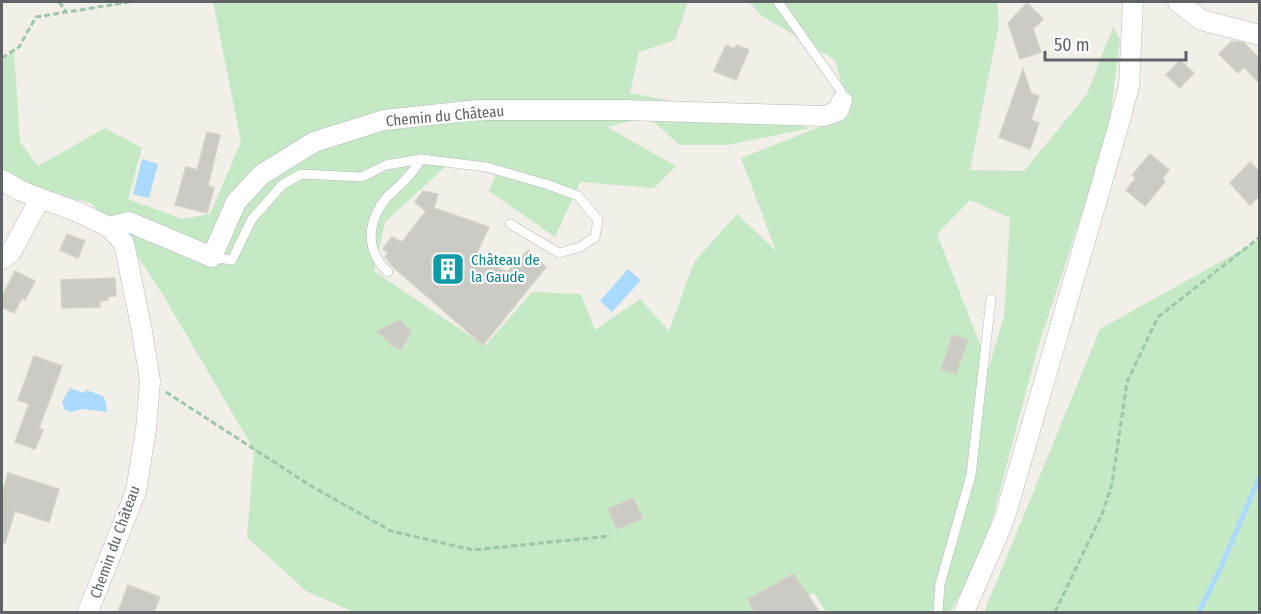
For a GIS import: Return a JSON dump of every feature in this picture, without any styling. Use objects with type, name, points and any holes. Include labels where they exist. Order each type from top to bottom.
[{"type":"street","points":[[963,612],[1004,520],[1118,127],[1129,86],[1133,2]]},
{"type":"street","points":[[1178,2],[1201,20],[1260,35]]},
{"type":"street","name":"Chemin du Château","points":[[109,227],[129,222],[212,258],[236,202],[261,175],[314,142],[384,120],[478,110],[625,110],[824,116],[838,111],[842,100]]},
{"type":"street","name":"Chemin du Château","points":[[2,180],[40,199],[80,213],[109,227],[124,243],[142,331],[150,381],[146,429],[136,491],[88,612]]},
{"type":"street","points":[[2,259],[11,252],[40,199]]},
{"type":"lane","points":[[778,2],[841,91],[842,100]]},
{"type":"lane","points":[[212,258],[232,260],[252,219],[282,185],[301,174],[363,177],[386,165],[421,159],[486,167],[549,185],[578,196],[598,220],[595,237],[580,247],[559,253],[510,224]]},
{"type":"lane","points":[[388,272],[379,263],[371,248],[373,221],[382,202],[405,180],[421,159]]},
{"type":"lane","points":[[938,612],[940,584],[971,475],[991,299]]},
{"type":"path","points":[[59,2],[66,11]]},
{"type":"path","points":[[2,58],[19,47],[36,17],[129,2]]},
{"type":"path","points":[[1055,612],[1102,514],[1112,484],[1127,382],[1158,317],[1260,237]]},
{"type":"path","points":[[150,381],[311,486],[391,531],[473,550],[610,536]]},
{"type":"green space","points":[[213,2],[688,2],[675,40],[639,52],[630,93],[811,128],[727,145],[680,145],[648,117],[607,127],[676,166],[654,188],[580,182],[555,237],[489,191],[496,175],[455,158],[385,222],[374,271],[485,346],[532,292],[581,294],[595,330],[640,299],[669,331],[694,262],[737,214],[776,251],[741,158],[850,115],[835,60],[759,14],[750,2],[997,2],[999,24],[970,170],[1024,171],[1087,94],[1113,27],[1120,40],[1108,134],[1038,347],[983,554],[950,612],[826,612],[814,593],[775,612],[354,612],[306,591],[247,537],[254,450],[163,295],[129,243],[91,203],[29,188],[2,172],[2,61],[14,50],[20,142],[38,166],[105,128],[142,148],[128,199],[182,219],[210,214],[241,142]],"holes":[[[970,200],[1010,218],[1004,316],[989,367],[937,234]]]},
{"type":"green space","points":[[1259,240],[1259,612],[984,612],[1100,329]]},
{"type":"water","points":[[142,159],[158,164],[149,198],[133,194]]},
{"type":"water","points":[[628,269],[641,280],[612,312],[600,301]]},
{"type":"water","points":[[70,388],[84,393],[86,390],[103,396],[107,412],[83,409],[71,412],[65,410],[62,402]]},
{"type":"building","points":[[1027,3],[1043,19],[1033,29],[1041,52],[1020,59],[1008,23]]},
{"type":"building","points":[[1232,41],[1244,43],[1260,59],[1260,84],[1244,67],[1238,73],[1219,54]]},
{"type":"building","points":[[726,45],[734,49],[737,45],[749,50],[736,80],[714,71]]},
{"type":"building","points":[[1180,60],[1194,73],[1180,88],[1166,75]]},
{"type":"building","points":[[1023,69],[1031,93],[1039,96],[1031,120],[1039,123],[1030,149],[999,137]]},
{"type":"building","points":[[207,132],[220,135],[208,186],[214,188],[207,213],[175,205],[186,167],[197,170]]},
{"type":"building","points":[[1150,154],[1169,170],[1162,179],[1165,182],[1145,206],[1126,190],[1136,178],[1132,175]]},
{"type":"building","points":[[1250,162],[1260,172],[1260,195],[1250,205],[1230,183]]},
{"type":"building","name":"Château de la Gaude","points":[[423,191],[438,194],[434,208],[489,227],[475,257],[507,272],[528,250],[546,267],[483,345],[393,267],[385,257],[388,253],[383,249],[392,237],[402,242],[426,211],[415,202]]},
{"type":"building","points":[[67,234],[85,241],[78,258],[60,250]]},
{"type":"building","points":[[15,271],[35,281],[25,300],[22,298],[14,313],[2,307],[2,297]]},
{"type":"building","points":[[115,278],[116,296],[108,296],[108,300],[100,301],[100,307],[62,308],[61,280]]},
{"type":"building","points":[[400,320],[411,332],[401,350],[397,346],[395,348],[377,331]]},
{"type":"building","points":[[953,335],[968,340],[956,374],[941,369]]},
{"type":"building","points":[[34,356],[62,366],[39,428],[43,430],[35,449],[15,442],[29,404],[18,400]]},
{"type":"building","points":[[8,473],[59,489],[49,522],[15,511],[5,543],[2,542],[2,495]]},
{"type":"building","points":[[633,498],[643,518],[617,529],[608,509]]},
{"type":"building","points":[[794,574],[819,612],[754,612],[748,599]]},
{"type":"building","points":[[128,585],[160,597],[154,612],[118,612]]},
{"type":"waterway","points":[[1199,612],[1260,476]]},
{"type":"place","name":"Château de la Gaude","points":[[448,269]]}]
